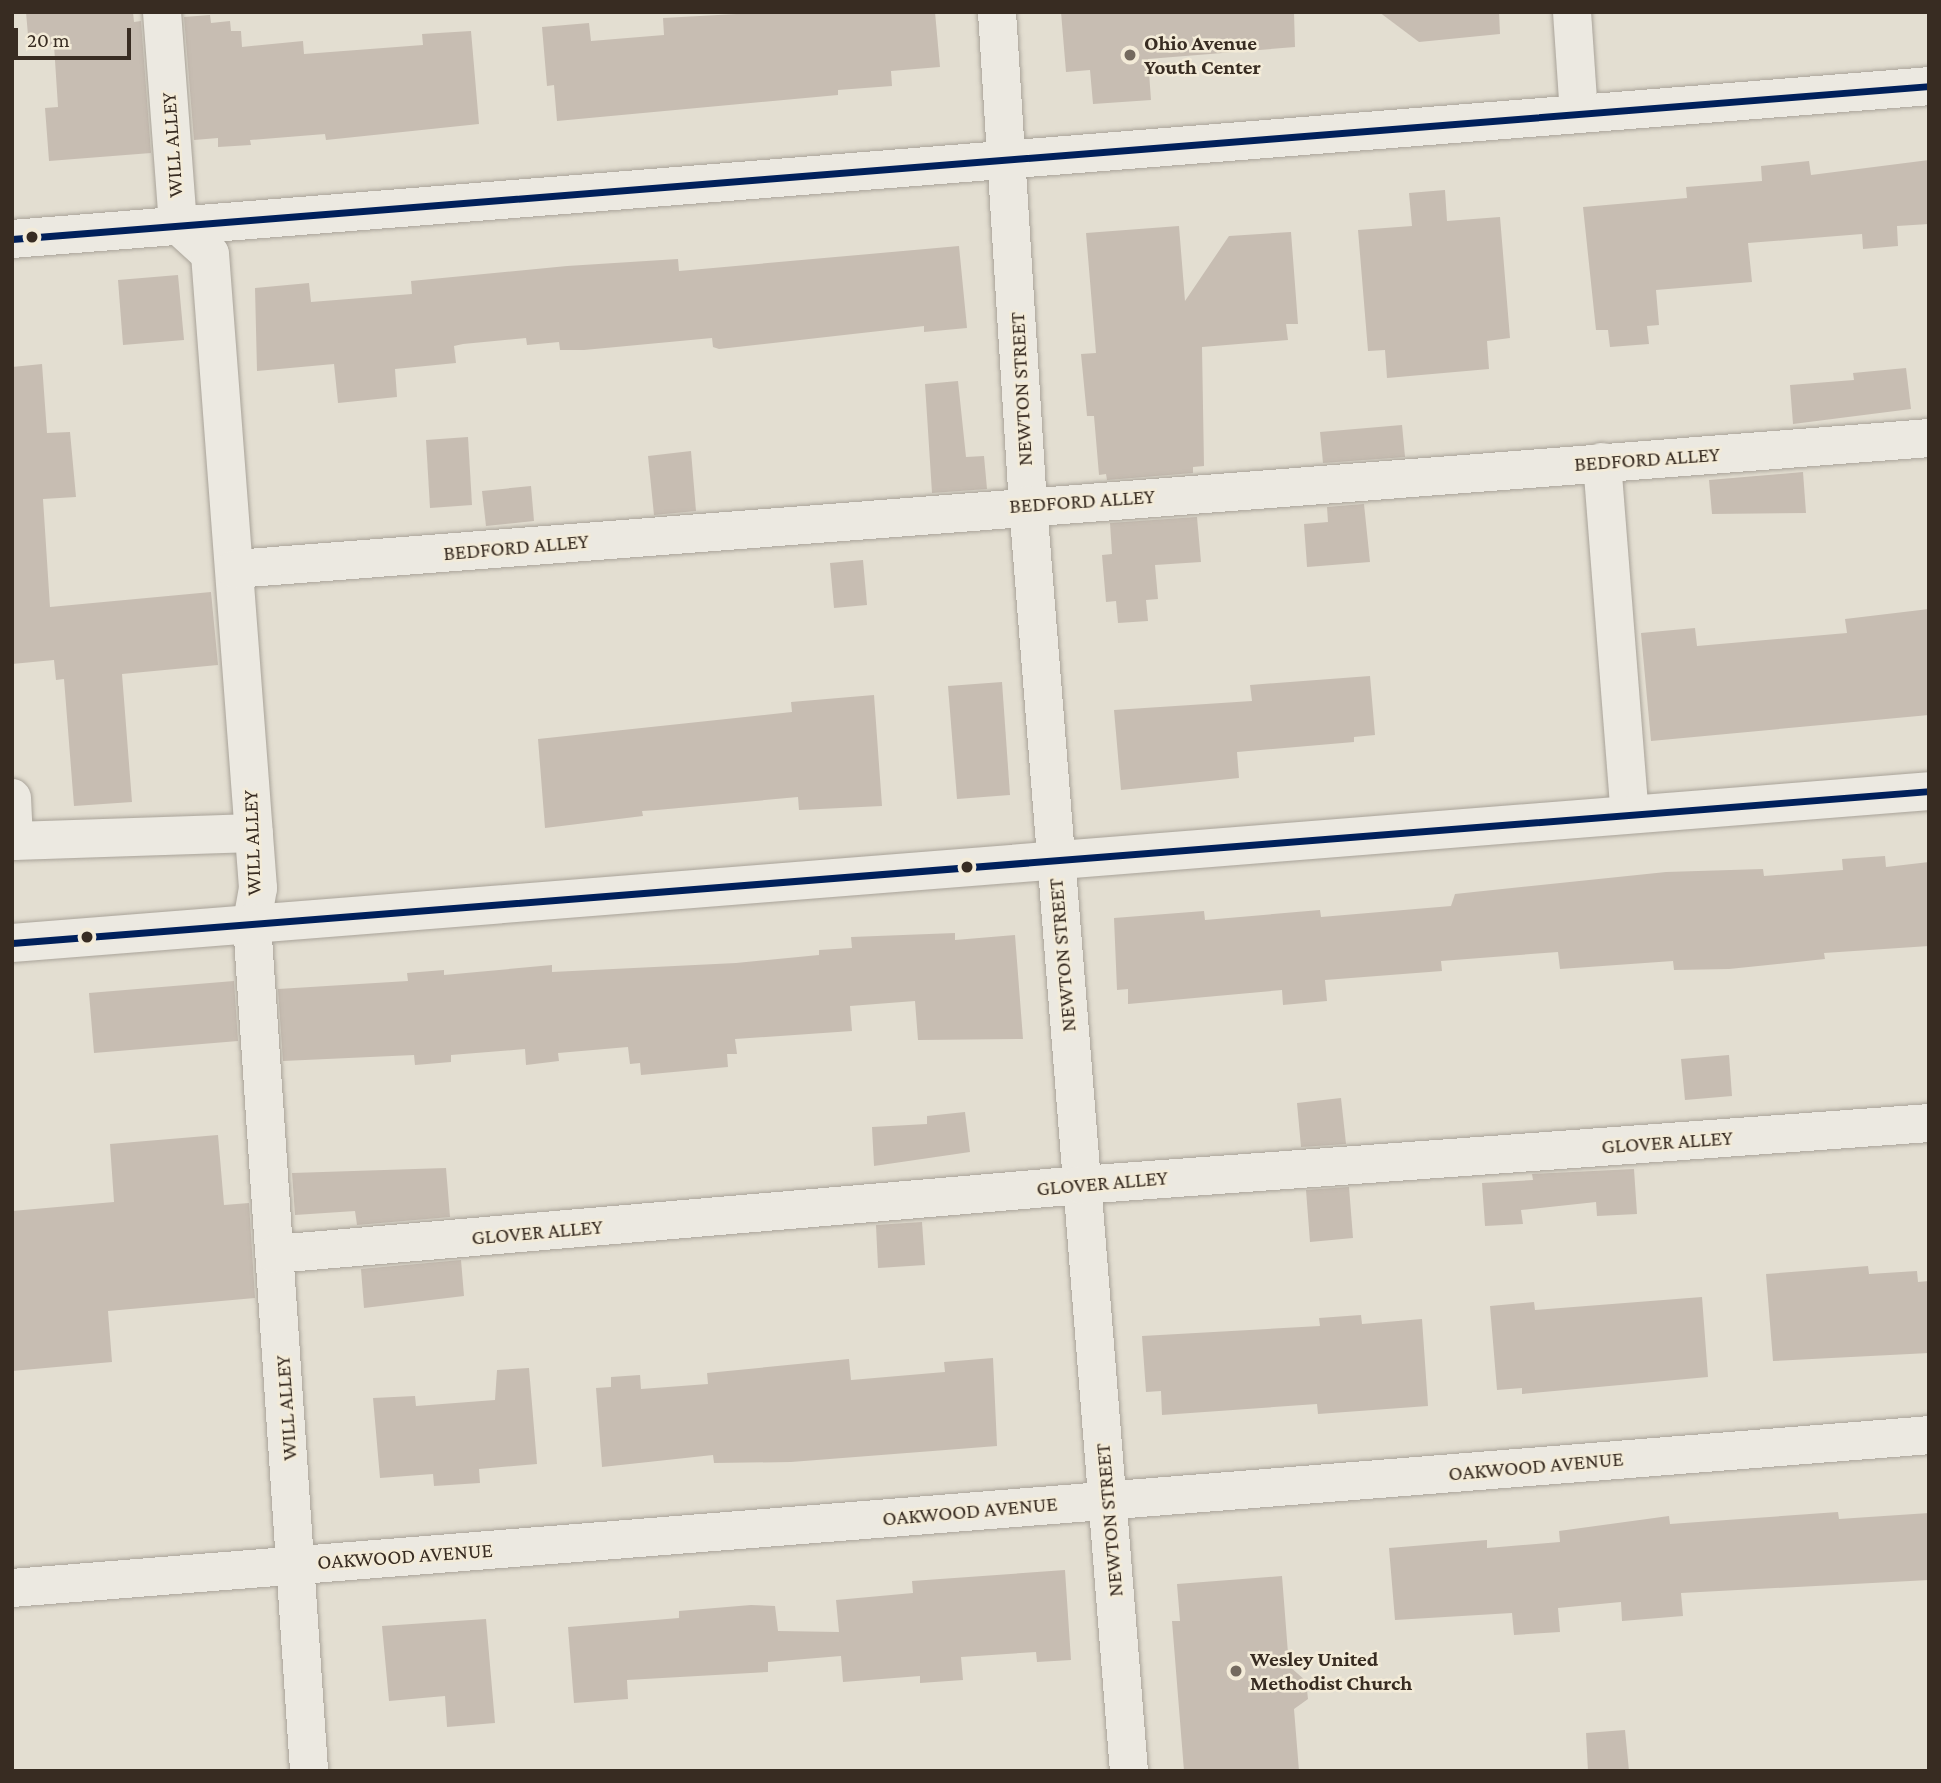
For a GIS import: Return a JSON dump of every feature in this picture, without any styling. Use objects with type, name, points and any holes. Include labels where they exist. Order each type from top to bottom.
[{"type":"street","name":"WILL ALLEY","points":[[162,12],[178,225],[210,254],[258,888],[252,923],[309,1771]]},
{"type":"street","name":"NEWTON STREET","points":[[997,12],[1028,505],[1129,1771]]},
{"type":"street","points":[[1572,12],[1579,114]]},
{"type":"street","points":[[12,239],[1007,157],[1929,86]]},
{"type":"street","name":"BEDFORD ALLEY","points":[[235,569],[1028,505],[1929,438]]},
{"type":"street","points":[[1602,462],[1630,814]]},
{"type":"street","points":[[12,943],[1929,791]]},
{"type":"street","points":[[12,798],[14,841],[254,833]]},
{"type":"street","name":"GLOVER ALLEY","points":[[275,1254],[1081,1185],[1929,1123]]},
{"type":"street","name":"OAKWOOD AVENUE","points":[[12,1588],[1929,1435]]},
{"type":"building","points":[[26,12],[133,12],[134,22],[141,21],[151,153],[49,161],[45,108],[58,107],[54,45],[29,47]]},
{"type":"building","points":[[774,12],[935,12],[940,67],[891,71],[892,86],[838,90],[838,95],[557,121],[554,85],[547,86],[542,27],[589,23],[591,41],[664,35],[663,18]]},
{"type":"building","name":"Ohio Avenue Youth Center","points":[[1061,12],[1294,12],[1295,47],[1148,59],[1151,100],[1093,104],[1090,70],[1066,72]]},
{"type":"building","points":[[1379,12],[1499,12],[1500,34],[1419,42]]},
{"type":"building","points":[[210,15],[211,23],[230,21],[231,31],[241,31],[242,47],[303,41],[304,54],[423,45],[422,34],[471,31],[479,124],[326,140],[325,134],[250,140],[251,145],[218,147],[218,138],[194,140],[184,17]]},
{"type":"building","points":[[1929,160],[1929,224],[1897,226],[1898,246],[1863,249],[1862,234],[1748,243],[1752,282],[1656,290],[1659,325],[1647,326],[1649,344],[1610,347],[1608,330],[1596,330],[1583,207],[1687,198],[1686,187],[1762,181],[1761,166],[1809,161],[1811,175]]},
{"type":"building","points":[[1445,190],[1447,221],[1500,217],[1510,338],[1487,341],[1489,369],[1387,378],[1385,350],[1368,351],[1358,230],[1412,226],[1409,193]]},
{"type":"building","points":[[1179,226],[1185,301],[1229,236],[1291,232],[1298,324],[1286,324],[1288,340],[1202,347],[1204,466],[1193,467],[1193,473],[1107,480],[1106,474],[1099,475],[1094,416],[1087,416],[1081,354],[1096,353],[1086,233]]},
{"type":"building","points":[[959,246],[967,328],[924,332],[924,326],[719,349],[713,347],[712,338],[584,350],[560,350],[559,342],[527,345],[526,338],[463,344],[454,346],[456,363],[395,369],[397,397],[338,403],[334,364],[257,371],[255,288],[309,283],[311,302],[412,294],[411,281],[567,266],[678,259],[679,271]]},
{"type":"building","points":[[178,275],[184,340],[123,345],[118,280]]},
{"type":"building","points":[[42,364],[47,433],[70,432],[76,497],[43,499],[50,607],[211,592],[218,665],[122,674],[132,802],[74,806],[64,679],[56,680],[54,660],[12,664],[12,367]]},
{"type":"building","points":[[1906,368],[1911,409],[1793,424],[1790,385],[1854,380],[1853,373]]},
{"type":"building","points":[[958,381],[966,457],[984,456],[987,489],[932,493],[925,384]]},
{"type":"building","points":[[1402,425],[1405,457],[1323,463],[1320,432]]},
{"type":"building","points":[[468,437],[472,505],[430,508],[426,440]]},
{"type":"building","points":[[691,451],[696,511],[654,515],[648,456]]},
{"type":"building","points":[[1803,472],[1806,513],[1712,514],[1709,480]]},
{"type":"building","points":[[531,486],[534,521],[486,526],[482,491]]},
{"type":"building","points":[[1364,504],[1370,562],[1307,567],[1304,524],[1328,522],[1327,507]]},
{"type":"building","points":[[1197,517],[1201,562],[1155,565],[1158,599],[1146,600],[1148,621],[1118,623],[1116,601],[1106,602],[1102,555],[1112,554],[1110,523]]},
{"type":"building","points":[[863,560],[867,605],[834,608],[830,563]]},
{"type":"building","points":[[1929,609],[1929,715],[1651,741],[1641,633],[1695,628],[1697,646],[1847,633],[1845,619]]},
{"type":"building","points":[[1370,676],[1375,735],[1354,737],[1354,742],[1237,752],[1239,778],[1121,790],[1114,710],[1252,701],[1250,685]]},
{"type":"building","points":[[1002,682],[1010,795],[957,799],[948,686]]},
{"type":"building","points":[[874,695],[882,806],[799,810],[798,797],[642,811],[643,816],[545,828],[538,739],[792,712],[791,702]]},
{"type":"building","points":[[1885,856],[1886,867],[1929,862],[1929,946],[1824,953],[1825,959],[1729,969],[1674,970],[1673,961],[1560,969],[1558,952],[1441,961],[1442,971],[1325,980],[1327,1001],[1283,1005],[1282,990],[1128,1004],[1128,989],[1117,990],[1114,918],[1204,911],[1205,920],[1320,910],[1321,917],[1451,906],[1455,894],[1666,872],[1763,869],[1764,876],[1843,870],[1842,859]]},
{"type":"building","points":[[955,933],[955,940],[1015,935],[1023,1039],[918,1040],[915,1001],[850,1006],[852,1031],[735,1039],[737,1054],[727,1054],[728,1067],[641,1075],[640,1063],[630,1064],[628,1047],[558,1053],[559,1061],[526,1065],[525,1049],[451,1055],[451,1062],[415,1065],[414,1055],[283,1061],[278,989],[408,981],[407,973],[444,970],[444,975],[552,965],[552,972],[736,963],[819,955],[819,950],[852,948],[851,937]]},
{"type":"building","points":[[234,981],[238,1041],[94,1053],[89,993]]},
{"type":"building","points":[[1729,1055],[1732,1096],[1685,1100],[1681,1059]]},
{"type":"building","points":[[1341,1098],[1346,1144],[1301,1147],[1297,1103]]},
{"type":"building","points":[[965,1112],[970,1152],[874,1166],[872,1127],[927,1124],[927,1116]]},
{"type":"building","points":[[218,1135],[224,1205],[249,1203],[255,1298],[108,1311],[112,1362],[12,1371],[12,1211],[114,1202],[110,1144]]},
{"type":"building","points":[[446,1168],[450,1217],[357,1225],[355,1211],[295,1215],[292,1173]]},
{"type":"building","points":[[1634,1169],[1637,1214],[1597,1216],[1596,1202],[1521,1210],[1523,1224],[1485,1226],[1482,1183],[1533,1180],[1532,1174]]},
{"type":"building","points":[[1349,1187],[1353,1238],[1310,1242],[1306,1190]]},
{"type":"building","points":[[922,1222],[925,1265],[878,1268],[876,1225]]},
{"type":"building","points":[[461,1260],[464,1296],[364,1308],[361,1269]]},
{"type":"building","points":[[1868,1266],[1869,1274],[1917,1271],[1918,1282],[1929,1281],[1929,1353],[1773,1361],[1766,1274]]},
{"type":"building","points":[[1702,1297],[1708,1377],[1522,1394],[1522,1388],[1497,1390],[1490,1306],[1534,1302],[1535,1310]]},
{"type":"building","points":[[1361,1315],[1362,1324],[1422,1319],[1428,1406],[1318,1414],[1317,1404],[1162,1415],[1161,1391],[1146,1392],[1142,1336],[1320,1326],[1319,1318]]},
{"type":"building","points":[[993,1358],[997,1446],[791,1462],[714,1463],[713,1455],[602,1467],[596,1388],[611,1387],[611,1377],[640,1375],[641,1389],[708,1384],[707,1373],[849,1359],[851,1380],[945,1372],[944,1362]]},
{"type":"building","points":[[529,1368],[537,1464],[479,1469],[480,1483],[434,1486],[433,1474],[380,1478],[373,1398],[415,1396],[416,1406],[495,1400],[497,1370]]},
{"type":"building","points":[[1838,1512],[1839,1519],[1929,1513],[1929,1580],[1681,1593],[1683,1616],[1622,1621],[1621,1602],[1558,1608],[1560,1632],[1514,1635],[1512,1613],[1395,1620],[1389,1548],[1487,1540],[1487,1548],[1560,1542],[1559,1531],[1669,1516],[1670,1524]]},
{"type":"building","points":[[1065,1570],[1071,1660],[1037,1662],[1036,1652],[961,1657],[963,1680],[920,1683],[920,1676],[843,1682],[841,1656],[768,1662],[768,1672],[627,1680],[628,1699],[574,1703],[568,1627],[679,1618],[679,1611],[751,1605],[775,1606],[778,1631],[839,1632],[836,1600],[913,1593],[912,1581]]},
{"type":"building","name":"Wesley United Methodist Church","points":[[1282,1576],[1289,1666],[1306,1681],[1308,1699],[1294,1709],[1299,1771],[1184,1771],[1172,1621],[1180,1621],[1177,1584]]},
{"type":"building","points":[[486,1619],[495,1723],[447,1727],[445,1696],[389,1701],[382,1626]]},
{"type":"building","points":[[1625,1730],[1629,1771],[1588,1771],[1586,1733]]},
{"type":"transit line","points":[[12,239],[1929,86]]},
{"type":"transit line","points":[[12,943],[1929,791]]},
{"type":"place","name":"Ohio Avenue Youth Center","points":[[1130,55]]},
{"type":"place","name":"Wesley United Methodist Church","points":[[1236,1671]]}]
